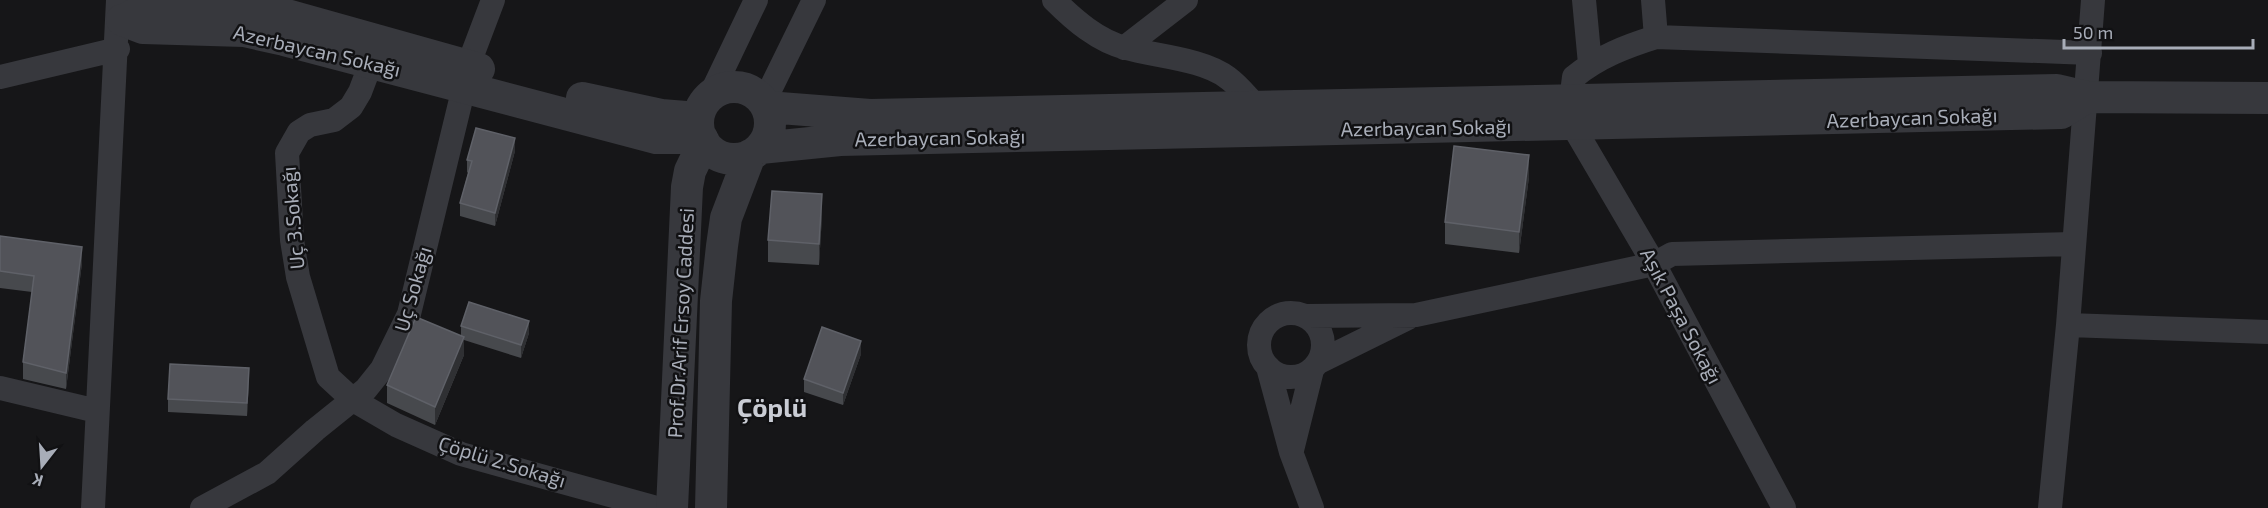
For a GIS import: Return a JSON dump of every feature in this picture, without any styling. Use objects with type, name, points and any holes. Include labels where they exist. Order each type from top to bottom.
[{"type":"street","points":[[93,508],[118,49],[118,0]]},
{"type":"street","name":"Uç Sokağı","points":[[202,508],[267,473],[353,400],[382,369],[410,314],[466,76],[494,0]]},
{"type":"street","points":[[765,104],[814,0]]},
{"type":"street","points":[[1054,0],[1080,25],[1124,48],[1162,55],[1227,77],[1257,108]]},
{"type":"street","points":[[1124,48],[1186,0]]},
{"type":"street","points":[[1584,0],[1590,64]]},
{"type":"street","points":[[1653,0],[1656,37]]},
{"type":"street","points":[[2050,508],[2087,97],[2092,0]]},
{"type":"street","name":"Prof.Dr.Arif Ersoy Caddesi","points":[[672,508],[687,186],[704,124],[747,2]]},
{"type":"street","name":"Azerbaycan Sokağı","points":[[466,76],[269,10],[245,5],[180,6],[141,11],[122,20],[143,28],[244,31],[371,63],[466,76],[704,124]]},
{"type":"street","points":[[1572,113],[1574,77],[1590,64],[1629,45],[1656,37],[2090,53]]},
{"type":"street","points":[[0,77],[118,49]]},
{"type":"street","name":"Uç 3.Sokağı","points":[[353,400],[328,377],[297,277],[292,240],[288,153],[299,132],[310,125],[334,120],[351,107],[360,92],[371,63]]},
{"type":"street","points":[[745,88],[765,104],[771,123],[769,134],[755,151],[734,159],[723,157],[704,124],[720,89],[745,88]]},
{"type":"street","points":[[2087,97],[2268,98]]},
{"type":"street","name":"Azerbaycan Sokağı","points":[[765,104],[870,115],[1257,108],[1572,113],[2061,113],[2087,97]]},
{"type":"street","name":"Azerbaycan Sokağı","points":[[755,151],[840,140],[1572,113]]},
{"type":"street","name":"Aşık Paşa Sokağı","points":[[1572,113],[1784,508]]},
{"type":"street","name":"Prof.Dr.Arif Ersoy Caddesi","points":[[711,508],[716,301],[722,246],[726,218],[755,151]]},
{"type":"street","points":[[1312,508],[1291,452],[1268,367],[1260,353],[1259,342],[1268,322],[1287,313],[1307,316],[1416,315],[1654,264],[1672,254],[2073,244]]},
{"type":"street","points":[[1268,367],[1282,375],[1293,377],[1416,315]]},
{"type":"street","points":[[1291,452],[1323,342],[1315,323],[1307,316]]},
{"type":"street","points":[[2068,325],[2268,332]]},
{"type":"street","points":[[0,388],[97,411]]},
{"type":"street","name":"Çöplü 2.Sokağı","points":[[353,400],[396,425],[461,454],[657,508]]},
{"type":"building","points":[[476,128],[515,138],[495,213],[460,203],[472,161],[467,160]]},
{"type":"building","points":[[1454,146],[1529,155],[1519,232],[1445,222]]},
{"type":"building","points":[[772,191],[822,194],[819,244],[768,240]]},
{"type":"building","points":[[0,236],[82,247],[66,373],[23,362],[34,276],[0,271]]},
{"type":"building","points":[[469,302],[529,321],[521,345],[461,326]]},
{"type":"building","points":[[416,317],[464,337],[435,407],[387,385]]},
{"type":"building","points":[[822,327],[861,341],[843,393],[804,379]]},
{"type":"building","points":[[170,364],[249,368],[247,403],[168,399]]},
{"type":"district","name":"Çöplü","points":[[772,408]]}]
